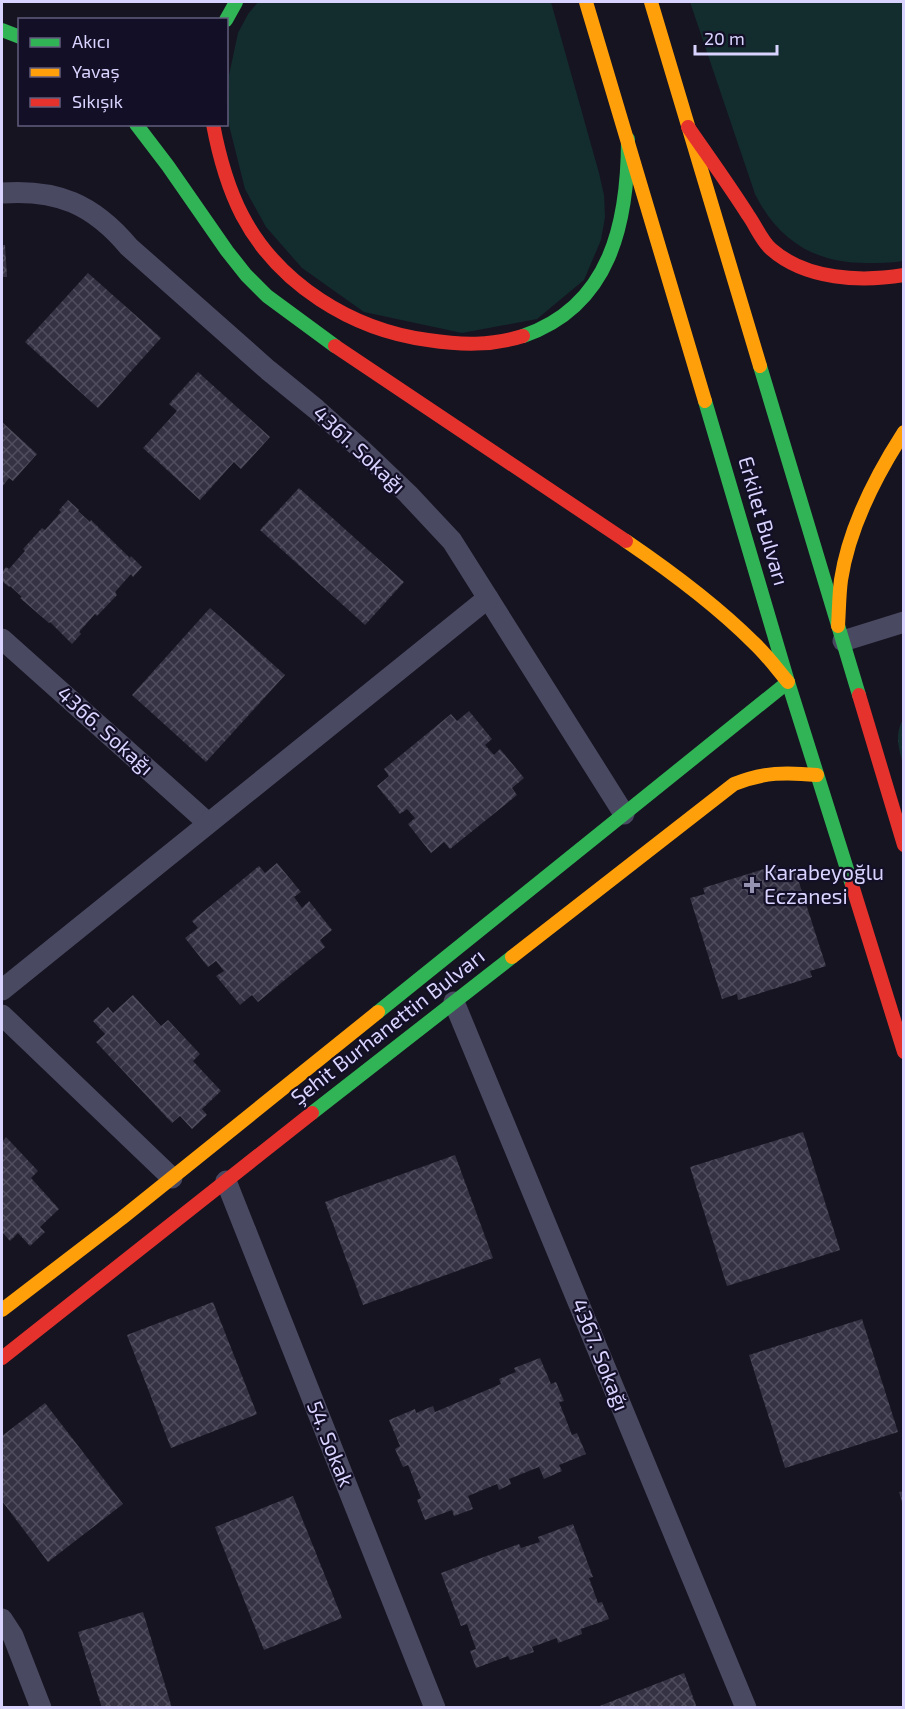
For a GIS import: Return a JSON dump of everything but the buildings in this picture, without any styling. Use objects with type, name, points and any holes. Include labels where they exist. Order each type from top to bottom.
[{"type":"main road","points":[[227,18],[236,2]]},
{"type":"main road","name":"Erkilet Bulvarı","points":[[586,2],[788,682],[903,1052]]},
{"type":"main road","name":"Erkilet Bulvarı","points":[[651,2],[903,845]]},
{"type":"main road","points":[[2,30],[18,36]]},
{"type":"main road","points":[[138,126],[227,251],[267,296],[381,378],[672,574],[750,639],[788,682]]},
{"type":"main road","points":[[213,126],[222,166],[237,205],[261,245],[295,280],[340,312],[393,335],[422,341],[469,344],[507,341],[541,329],[573,308],[587,295],[608,260],[623,216],[629,165],[628,139]]},
{"type":"main road","points":[[688,126],[771,248],[788,259],[824,274],[868,279],[903,275]]},
{"type":"main road","points":[[841,634],[841,579],[851,540],[880,470],[903,432]]},
{"type":"main road","name":"Şehit Burhanettin Bulvarı","points":[[2,1310],[172,1178],[788,682]]},
{"type":"main road","name":"Şehit Burhanettin Bulvarı","points":[[2,1358],[165,1227],[734,784],[753,776],[773,772],[817,775]]},
{"type":"main road","points":[[172,1178],[226,1181]]},
{"type":"street","name":"4361. Sokağı","points":[[2,194],[40,193],[61,198],[100,217],[129,247],[268,370],[316,409],[408,494],[452,541],[624,814]]},
{"type":"street","points":[[2,990],[488,598]]},
{"type":"street","points":[[841,634],[903,622]]},
{"type":"street","name":"4366. Sokağı","points":[[2,639],[208,823]]},
{"type":"street","name":"4367. Sokağı","points":[[454,1002],[746,1707]]},
{"type":"street","points":[[2,1015],[172,1178]]},
{"type":"street","name":"54. Sokak","points":[[226,1181],[435,1707]]},
{"type":"street","points":[[2,1618],[13,1636],[41,1707]]},
{"type":"green space","points":[[258,2],[551,2],[604,195],[605,217],[601,240],[584,280],[537,319],[462,333],[364,312],[302,268],[266,227],[245,189],[228,121],[229,75],[238,33],[248,14]]},
{"type":"green space","points":[[690,2],[903,2],[903,261],[866,263],[830,259],[800,246],[775,225],[755,194]]},
{"type":"green space","points":[[903,720],[903,764],[898,736]]},
{"type":"traffic: fast","points":[[227,18],[236,2]]},
{"type":"traffic: fast","points":[[2,30],[18,36]]},
{"type":"traffic: fast","points":[[138,126],[246,275],[267,296],[335,346]]},
{"type":"traffic: fast","points":[[523,336],[553,322],[577,304],[595,282],[618,230],[624,201],[628,139]]},
{"type":"traffic: fast","points":[[760,366],[859,695]]},
{"type":"traffic: fast","points":[[705,401],[788,682],[852,885]]},
{"type":"traffic: fast","points":[[378,1012],[788,682]]},
{"type":"traffic: fast","points":[[312,1113],[512,957]]},
{"type":"traffic: slow","points":[[586,2],[705,401]]},
{"type":"traffic: slow","points":[[651,2],[760,366]]},
{"type":"traffic: slow","points":[[838,626],[841,580],[850,541],[873,485],[904,432]]},
{"type":"traffic: slow","points":[[626,541],[709,602],[768,657],[788,682]]},
{"type":"traffic: slow","points":[[512,957],[734,784],[755,777],[775,774],[817,775]]},
{"type":"traffic: slow","points":[[2,1310],[122,1218],[378,1012]]},
{"type":"traffic: jam","points":[[213,126],[224,171],[232,193],[257,240],[276,262],[320,300],[372,326],[400,335],[428,340],[476,344],[499,342],[523,336]]},
{"type":"traffic: jam","points":[[688,127],[764,241],[785,259],[817,273],[834,276],[870,278],[904,275]]},
{"type":"traffic: jam","points":[[335,346],[626,541]]},
{"type":"traffic: jam","points":[[859,695],[904,845]]},
{"type":"traffic: jam","points":[[852,885],[904,1052]]},
{"type":"traffic: jam","points":[[2,1358],[312,1113]]},
{"type":"place","name":"Karabeyoğlu Eczanesi","points":[[752,885]]}]
